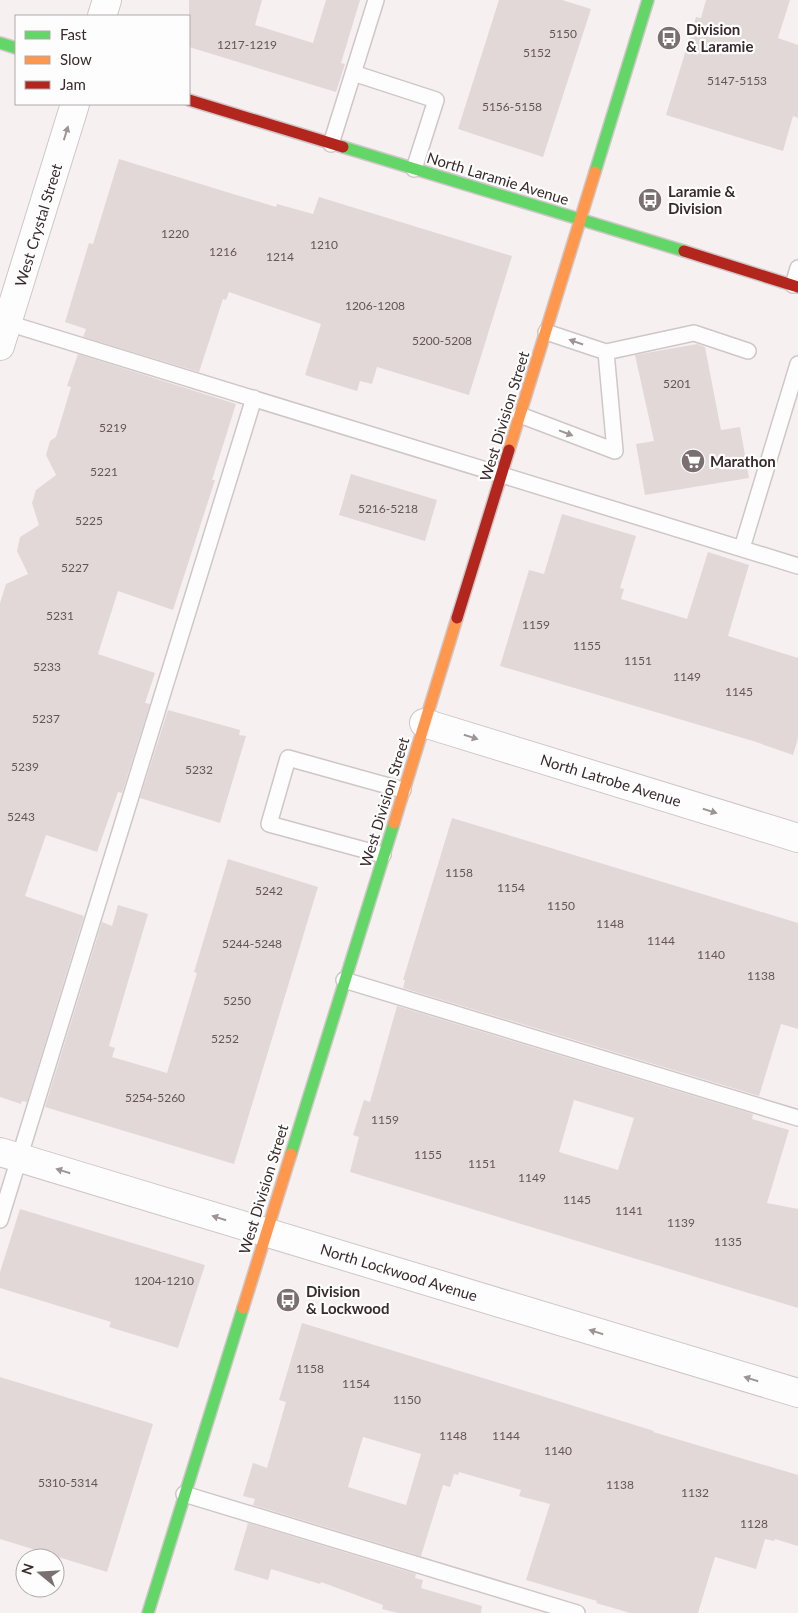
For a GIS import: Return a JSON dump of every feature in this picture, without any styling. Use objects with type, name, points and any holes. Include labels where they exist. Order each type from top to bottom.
[{"type":"main road","name":"West Division Street","points":[[148,1613],[648,0]]},
{"type":"main road","points":[[0,43],[15,48]]},
{"type":"main road","name":"North Laramie Avenue","points":[[190,100],[795,286]]},
{"type":"street","points":[[102,15],[108,0]]},
{"type":"street","name":"West Crystal Street","points":[[2,330],[75,105]]},
{"type":"street","name":"North Latrobe Avenue","points":[[424,723],[798,838]]},
{"type":"street","name":"North Lockwood Avenue","points":[[10,1155],[798,1393]]},
{"type":"lane","points":[[331,144],[376,0]]},
{"type":"lane","points":[[353,73],[436,100],[414,169]]},
{"type":"lane","points":[[795,286],[798,268]]},
{"type":"lane","points":[[2,330],[254,398],[798,566]]},
{"type":"lane","points":[[546,332],[606,352],[694,333],[748,351]]},
{"type":"lane","points":[[520,415],[615,451],[606,352]]},
{"type":"lane","points":[[742,548],[798,364]]},
{"type":"lane","points":[[0,1220],[10,1155],[254,398]]},
{"type":"lane","points":[[383,855],[269,824],[288,758],[404,790]]},
{"type":"lane","points":[[344,980],[798,1118]]},
{"type":"lane","points":[[184,1494],[577,1613]]},
{"type":"building","points":[[189,0],[262,0],[255,25],[313,43],[326,0],[360,0],[341,63],[345,64],[336,92],[190,47]]},
{"type":"building","points":[[499,0],[562,0],[591,9],[543,157],[458,129]]},
{"type":"building","points":[[706,0],[790,0],[778,38],[798,45],[798,118],[793,116],[783,151],[666,115],[696,17],[701,18]]},
{"type":"building","points":[[119,159],[276,207],[277,204],[313,214],[319,197],[512,256],[469,395],[377,367],[372,384],[360,381],[357,391],[305,375],[321,324],[229,292],[226,300],[223,299],[199,372],[83,337],[86,329],[65,322],[89,243],[93,244]]},
{"type":"building","points":[[697,344],[705,347],[721,430],[740,427],[749,478],[645,495],[636,444],[654,441],[635,355]]},
{"type":"building","points":[[78,354],[236,404],[212,480],[215,480],[173,610],[118,591],[98,654],[155,673],[145,703],[150,704],[122,793],[118,792],[97,852],[46,835],[25,896],[84,916],[27,1102],[22,1101],[21,1104],[0,1097],[0,603],[6,584],[28,574],[17,551],[20,537],[39,525],[32,503],[36,490],[56,475],[46,455],[50,441],[56,437],[71,387],[67,386]]},
{"type":"building","points":[[351,474],[437,500],[425,541],[339,515]]},
{"type":"building","points":[[562,514],[636,536],[620,588],[624,589],[621,599],[687,619],[708,552],[749,565],[728,636],[798,658],[798,738],[793,755],[753,741],[500,666],[529,570],[544,574]]},
{"type":"building","points":[[168,710],[240,730],[239,735],[246,736],[220,823],[140,798]]},
{"type":"building","points":[[452,818],[798,923],[798,1029],[781,1024],[759,1096],[403,988],[405,980],[403,980]]},
{"type":"building","points":[[228,859],[318,887],[234,1164],[45,1107],[102,922],[112,926],[118,905],[148,914],[109,1046],[115,1048],[112,1057],[167,1073],[197,973],[194,972]]},
{"type":"building","points":[[397,1006],[753,1114],[752,1119],[789,1130],[767,1203],[798,1209],[798,1308],[350,1172],[359,1137],[353,1135],[364,1100],[370,1102]],"holes":[[[574,1100],[634,1118],[618,1170],[559,1152]]]},
{"type":"building","points":[[20,1209],[205,1265],[178,1348],[109,1327],[111,1322],[0,1288],[0,1272]]},
{"type":"building","points":[[302,1323],[798,1475],[798,1546],[775,1539],[774,1541],[765,1539],[756,1569],[715,1557],[698,1613],[630,1613],[526,1580],[550,1504],[519,1496],[521,1490],[459,1472],[458,1475],[454,1474],[450,1487],[443,1485],[421,1556],[253,1505],[255,1499],[243,1496],[253,1463],[267,1468],[286,1402],[279,1400]],"holes":[[[363,1437],[421,1454],[406,1505],[348,1487]]]},
{"type":"building","points":[[0,1377],[153,1424],[107,1572],[65,1559],[65,1548],[29,1548],[0,1539]]},
{"type":"building","points":[[248,1523],[416,1574],[415,1578],[423,1580],[421,1588],[482,1606],[481,1613],[398,1613],[382,1609],[383,1605],[321,1582],[320,1584],[271,1569],[268,1580],[234,1570]]},
{"type":"traffic: fast","points":[[595,172],[648,0]]},
{"type":"traffic: fast","points":[[0,43],[15,48]]},
{"type":"traffic: fast","points":[[343,147],[684,251]]},
{"type":"traffic: fast","points":[[291,1154],[394,823]]},
{"type":"traffic: fast","points":[[148,1613],[243,1308]]},
{"type":"traffic: slow","points":[[509,450],[595,172]]},
{"type":"traffic: slow","points":[[394,823],[457,618]]},
{"type":"traffic: slow","points":[[243,1308],[291,1154]]},
{"type":"traffic: jam","points":[[190,100],[343,147]]},
{"type":"traffic: jam","points":[[684,251],[798,287]]},
{"type":"traffic: jam","points":[[457,618],[509,450]]},
{"type":"place","name":"Division & Laramie","points":[[669,38]]},
{"type":"place","name":"Laramie & Division","points":[[650,200]]},
{"type":"place","name":"Marathon","points":[[693,461]]},
{"type":"place","name":"Division & Lockwood","points":[[288,1300]]}]
